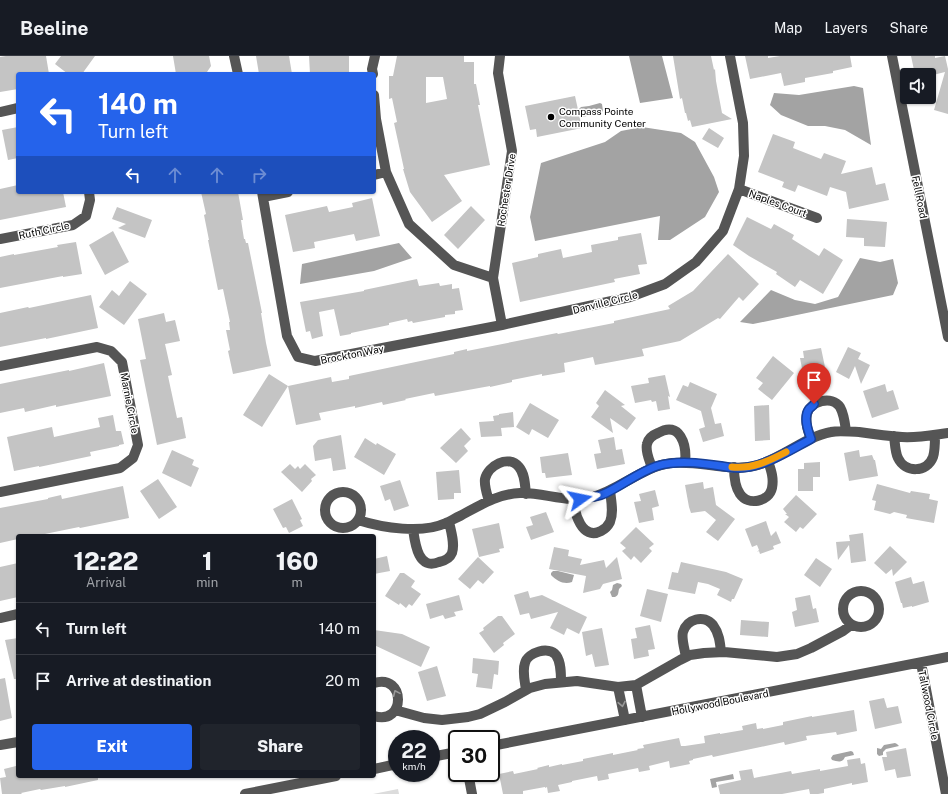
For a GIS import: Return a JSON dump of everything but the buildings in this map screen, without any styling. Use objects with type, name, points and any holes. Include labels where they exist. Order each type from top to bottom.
[{"type":"street","points":[[234,56],[238,72]]},
{"type":"street","points":[[373,72],[374,56]]},
{"type":"street","name":"Rochester Drive","points":[[500,56],[498,74],[512,151],[492,278],[502,325]]},
{"type":"street","name":"Danville Circle","points":[[502,325],[630,297],[665,284],[696,262],[723,231],[739,189],[744,156],[743,123],[730,56]]},
{"type":"street","name":"Fell Road","points":[[892,56],[948,337]]},
{"type":"street","points":[[0,112],[16,108]]},
{"type":"street","points":[[376,119],[386,172],[409,224],[454,265],[492,278]]},
{"type":"street","points":[[376,174],[386,172]]},
{"type":"street","name":"Naples Court","points":[[739,189],[817,218]]},
{"type":"street","name":"Ruth Circle","points":[[0,239],[73,225],[86,216],[90,200],[89,194]]},
{"type":"street","name":"Brockton Way","points":[[262,195],[287,336],[298,357],[315,361],[502,325]]},
{"type":"street","name":"Marnie Circle","points":[[0,366],[97,347],[112,351],[122,362],[138,445],[133,458],[120,468],[0,492]]},
{"type":"street","points":[[811,439],[808,431],[807,415],[809,409],[820,401],[831,400],[836,402],[843,415],[846,431]]},
{"type":"street","points":[[652,468],[646,450],[647,444],[650,438],[655,434],[667,429],[672,429],[677,432],[682,438],[686,455],[685,463]]},
{"type":"street","points":[[358,520],[371,524],[424,529],[449,522],[489,500],[506,495],[520,493],[574,499],[592,498],[652,468],[672,463],[739,468],[754,466],[768,461],[811,439],[831,432],[846,431],[902,437],[924,437],[948,433]]},
{"type":"street","points":[[894,436],[897,458],[907,467],[918,470],[925,467],[934,455],[935,435]]},
{"type":"street","points":[[489,500],[485,486],[487,472],[491,468],[507,461],[514,462],[522,472],[526,494]]},
{"type":"street","points":[[734,467],[735,482],[740,495],[749,501],[757,501],[768,496],[772,489],[772,473],[768,461]]},
{"type":"street","points":[[574,499],[575,512],[581,526],[587,531],[593,533],[598,532],[608,526],[610,521],[612,512],[610,490]]},
{"type":"street","points":[[413,529],[418,553],[421,558],[430,564],[437,564],[451,554],[453,548],[449,522]]},
{"type":"street","points":[[0,618],[16,614]]},
{"type":"street","points":[[686,657],[683,634],[686,626],[692,620],[701,618],[712,624],[718,632],[721,652]]},
{"type":"street","points":[[395,710],[424,718],[442,720],[468,717],[480,714],[526,690],[545,684],[578,681],[618,687],[636,685],[690,655],[721,652],[777,657],[797,654],[843,631],[851,625]]},
{"type":"street","points":[[526,690],[524,672],[525,663],[527,657],[538,652],[552,651],[556,656],[561,670],[561,682]]},
{"type":"street","name":"Hollywood Boulevard","points":[[500,744],[948,657]]},
{"type":"street","name":"Tallwood Circle","points":[[921,663],[946,794]]},
{"type":"street","points":[[376,682],[381,681],[386,682],[394,687],[399,700],[395,710],[389,715],[383,717],[376,716]]},
{"type":"street","points":[[636,685],[642,716]]},
{"type":"street","points":[[618,687],[625,720]]},
{"type":"street","points":[[0,745],[16,742]]},
{"type":"street","points":[[376,769],[388,766]]},
{"type":"street","points":[[245,794],[326,778]]},
{"type":"street","points":[[470,782],[472,794]]},
{"type":"shaded area","points":[[629,56],[662,56],[673,98],[640,103]]},
{"type":"shaded area","points":[[854,86],[863,88],[871,145],[845,130],[825,126],[808,126],[781,115],[770,105],[774,93],[799,95]]},
{"type":"shaded area","points":[[600,103],[602,104],[602,112],[583,117],[581,116],[579,109],[581,107]]},
{"type":"shaded area","points":[[642,127],[681,133],[695,142],[714,177],[719,192],[705,217],[670,240],[658,240],[660,216],[535,241],[530,217],[541,163],[605,142],[621,131]]},
{"type":"shaded area","points":[[399,243],[412,258],[374,271],[300,284],[302,264]]},
{"type":"shaded area","points":[[860,258],[880,262],[893,259],[898,283],[893,295],[753,324],[740,322],[771,290],[795,300],[815,304],[838,297]]},
{"type":"shaded area","points":[[553,571],[574,575],[572,582],[563,583],[558,581],[551,575]]},
{"type":"shaded area","points":[[617,583],[621,584],[622,586],[619,589],[618,594],[615,597],[612,597],[610,592],[613,585]]},
{"type":"shaded area","points":[[895,743],[899,746],[886,749],[883,752],[883,755],[879,756],[877,754],[877,748],[881,749],[884,745]]},
{"type":"shaded area","points":[[851,751],[854,755],[845,757],[842,761],[832,760],[831,758],[833,755]]},
{"type":"shaded area","points":[[733,774],[734,779],[716,782],[717,787],[712,788],[710,779]]},
{"type":"shaded area","points":[[398,789],[399,794],[373,794]]},
{"type":"slow traffic","points":[[732,467],[739,468],[759,464],[786,452]]},
{"type":"place","name":"Compass Pointe Community Center","points":[[551,117]]},
{"type":"route","points":[[580,499],[592,498],[606,493],[656,466],[672,463],[685,463],[739,468],[759,464],[774,458],[811,439],[808,431],[807,415],[809,409],[814,404]]}]
